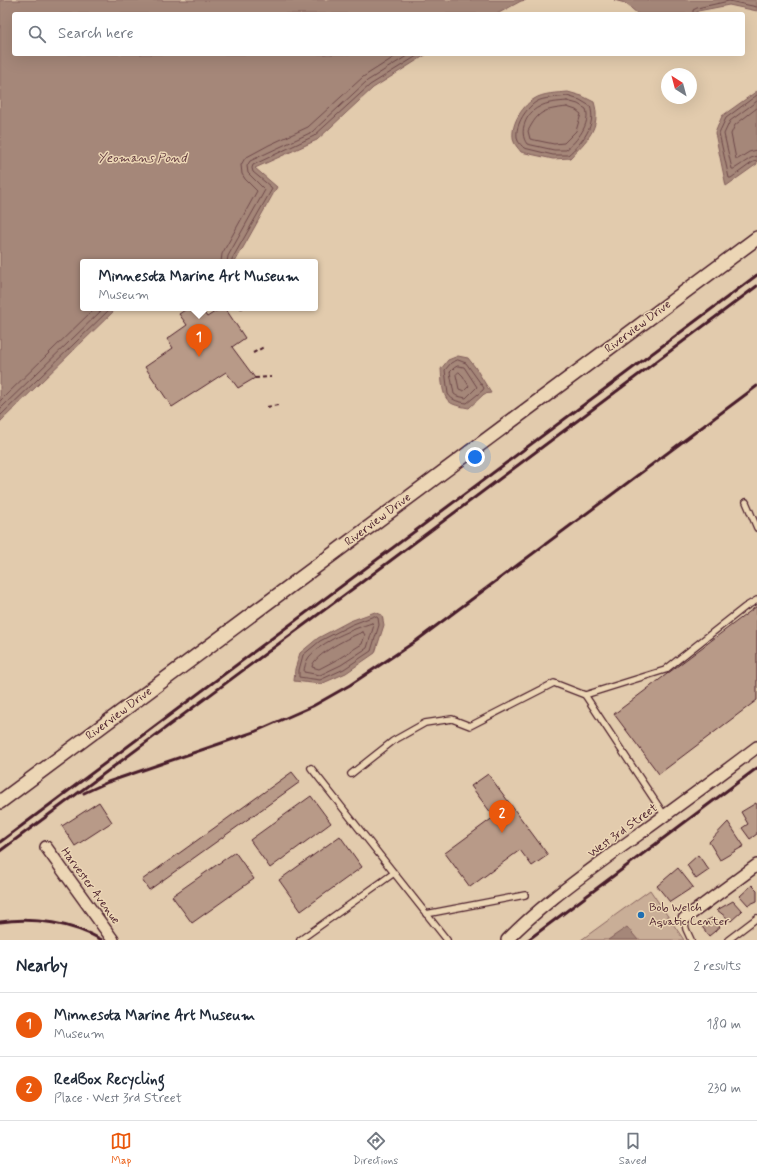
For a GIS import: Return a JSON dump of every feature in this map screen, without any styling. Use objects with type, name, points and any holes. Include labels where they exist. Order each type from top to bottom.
[{"type":"street","name":"Riverview Drive","points":[[0,802],[757,238]]},
{"type":"street","name":"West 3rd Street","points":[[507,940],[525,922],[557,895],[757,746]]},
{"type":"street","name":"Harvester Avenue","points":[[46,847],[113,940]]},
{"type":"street","points":[[684,919],[757,865]]},
{"type":"lane","points":[[746,502],[757,528]]},
{"type":"lane","points":[[585,695],[664,670],[745,607],[757,600]]},
{"type":"lane","points":[[351,774],[393,741],[425,723],[452,719],[470,726],[554,683],[585,695],[664,816]]},
{"type":"lane","points":[[311,768],[447,940]]},
{"type":"lane","points":[[300,940],[394,873]]},
{"type":"lane","points":[[426,914],[525,895]]},
{"type":"lane","points":[[728,940],[757,918]]},
{"type":"lane","points":[[684,919],[686,929],[691,940]]},
{"type":"path","points":[[252,353],[264,347]]},
{"type":"path","points":[[255,378],[271,377]]},
{"type":"path","points":[[267,408],[278,405]]},
{"type":"shaded area","name":"Bob Welch Aquatic Center","points":[[650,890],[684,940],[581,940]]},
{"type":"water","name":"Yeomans Pond","points":[[0,0],[526,0],[521,1],[501,12],[12,12],[12,56],[424,56],[373,88],[317,140],[255,168],[277,187],[237,259],[80,259],[80,311],[114,311],[0,422]]},
{"type":"water","points":[[614,0],[757,0],[757,11],[729,5],[697,12],[636,12],[625,3]]},
{"type":"water","points":[[757,91],[757,164],[726,186],[715,133],[722,116]]},
{"type":"water","points":[[568,92],[582,96],[594,102],[596,119],[594,127],[587,140],[570,158],[553,159],[521,152],[514,142],[513,130],[517,118],[521,112],[534,99],[550,94]]},
{"type":"water","points":[[458,356],[468,358],[491,393],[484,394],[469,408],[449,402],[444,394],[441,369],[448,360]]},
{"type":"water","points":[[375,612],[382,615],[384,625],[375,653],[346,673],[321,684],[294,681],[295,669],[300,653],[318,638],[350,621]]},
{"type":"water","points":[[627,927],[638,940],[608,940]]},
{"type":"building","points":[[184,311],[203,311],[207,317],[216,311],[227,311],[245,338],[232,347],[255,378],[238,388],[226,372],[172,407],[145,367],[173,348],[167,339],[187,325],[179,314]]},
{"type":"building","points":[[757,606],[757,700],[659,774],[614,714]]},
{"type":"building","points":[[292,772],[300,782],[149,890],[142,880]]},
{"type":"building","points":[[488,774],[548,855],[532,866],[520,850],[470,887],[445,853],[494,817],[471,786]]},
{"type":"building","points":[[311,796],[331,823],[270,868],[250,840]]},
{"type":"building","points":[[99,802],[112,822],[75,846],[62,826]]},
{"type":"building","points":[[756,803],[757,834],[750,839],[742,828],[748,824],[741,812]]},
{"type":"building","points":[[728,822],[744,846],[720,860],[709,842]]},
{"type":"building","points":[[340,836],[362,867],[301,911],[279,880]]},
{"type":"building","points":[[235,852],[254,879],[192,923],[172,896]]},
{"type":"building","points":[[698,855],[709,870],[696,879],[687,865]]},
{"type":"building","points":[[678,868],[693,887],[670,902],[657,886]]},
{"type":"building","points":[[752,885],[757,890],[757,901],[748,905],[740,896]]},
{"type":"building","points":[[733,901],[742,911],[731,921],[717,910]]},
{"type":"building","points":[[712,918],[720,927],[709,936],[700,924]]},
{"type":"railway","points":[[0,842],[757,275]]},
{"type":"railway","points":[[0,851],[757,286]]},
{"type":"railway","points":[[84,793],[108,782],[254,732],[313,706],[350,685],[416,641],[757,386]]},
{"type":"railway","points":[[528,940],[757,768]]},
{"type":"railway","points":[[0,922],[26,920],[52,923],[78,929],[102,940]]},
{"type":"place","name":"Minnesota Marine Art Museum","points":[[199,357]]},
{"type":"place","name":"RedBox Recycling","points":[[502,833]]},
{"type":"place","name":"Bob Welch Aquatic Center","points":[[641,915]]}]
